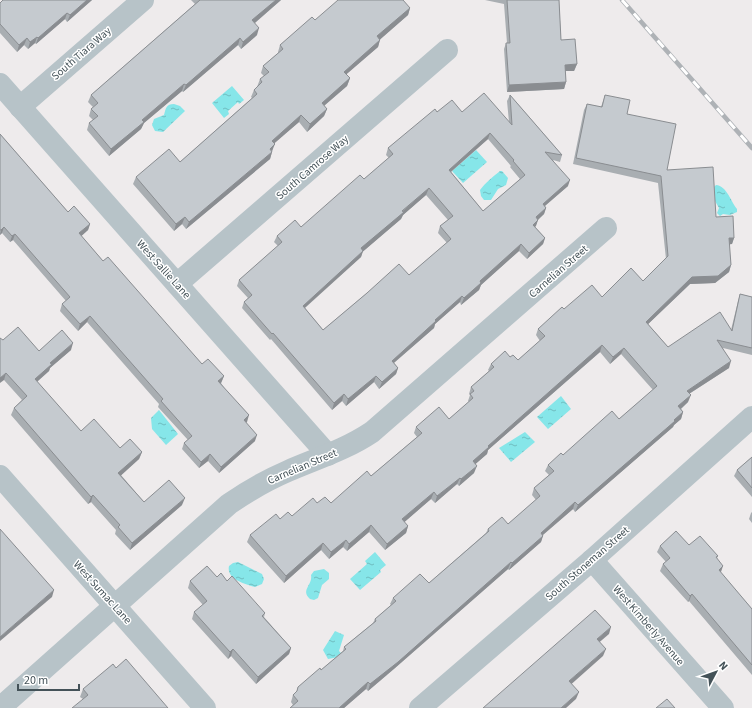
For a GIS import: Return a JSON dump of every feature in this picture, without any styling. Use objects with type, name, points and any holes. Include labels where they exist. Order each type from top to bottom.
[{"type":"street","name":"South Tiara Way","points":[[20,107],[143,0]]},
{"type":"street","name":"South Camrose Way","points":[[177,284],[447,50]]},
{"type":"street","name":"West Sallie Lane","points":[[0,84],[328,455]]},
{"type":"street","name":"Carnelian Street","points":[[0,708],[229,504],[265,482],[352,445],[372,432],[606,228]]},
{"type":"street","name":"South Stoneman Street","points":[[420,708],[592,560],[752,417]]},
{"type":"street","name":"West Sumac Lane","points":[[0,476],[204,708]]},
{"type":"street","name":"West Kimberly Avenue","points":[[592,560],[723,708]]},
{"type":"water","points":[[232,86],[244,100],[239,104],[238,102],[228,111],[229,114],[224,118],[212,103]]},
{"type":"water","points":[[171,104],[180,106],[185,111],[163,132],[155,131],[152,125],[154,119],[164,115],[166,108]]},
{"type":"water","points":[[476,150],[487,162],[463,183],[452,171]]},
{"type":"water","points":[[500,171],[502,171],[508,178],[506,185],[498,189],[491,200],[484,200],[481,196],[480,190]]},
{"type":"water","points":[[716,185],[720,186],[726,191],[737,209],[737,212],[730,215],[723,214],[720,216],[717,213],[719,208],[715,201],[714,187]]},
{"type":"water","points":[[561,396],[571,409],[548,429],[537,417]]},
{"type":"water","points":[[159,410],[178,434],[166,445],[152,429],[151,418]]},
{"type":"water","points":[[525,432],[535,442],[511,462],[499,448]]},
{"type":"water","points":[[375,552],[386,565],[380,570],[381,572],[360,590],[350,579],[367,564],[365,561]]},
{"type":"water","points":[[238,562],[262,574],[264,579],[262,584],[255,587],[233,578],[229,571],[229,566]]},
{"type":"water","points":[[324,569],[329,573],[329,579],[322,585],[318,598],[314,600],[310,599],[307,596],[306,590],[311,579],[311,575],[314,571]]},
{"type":"water","points":[[335,631],[344,635],[339,651],[341,653],[339,657],[328,659],[323,650]]},
{"type":"building","points":[[3,0],[87,0],[70,15],[67,13],[38,38],[37,37],[30,42],[27,38],[19,45],[0,24],[0,3]]},
{"type":"building","points":[[200,0],[276,0],[252,20],[259,28],[243,42],[240,38],[186,85],[184,84],[142,120],[144,122],[111,149],[89,123],[98,116],[91,109],[98,103],[91,95]]},
{"type":"building","points":[[338,0],[403,0],[410,8],[377,36],[380,40],[344,72],[350,78],[322,103],[327,109],[310,124],[301,115],[272,141],[275,144],[270,149],[272,152],[189,222],[185,217],[176,224],[136,177],[169,149],[180,162],[257,94],[254,90],[262,82],[260,79],[269,72],[263,66],[283,49],[280,45],[312,17],[315,20]]},
{"type":"building","points":[[507,0],[559,0],[561,40],[575,39],[577,64],[565,65],[566,82],[509,85],[506,43],[510,43]]},
{"type":"building","points":[[484,93],[512,125],[510,95],[562,155],[545,152],[570,180],[543,204],[546,208],[536,217],[538,220],[533,225],[545,238],[529,253],[521,244],[480,281],[481,283],[464,298],[462,296],[392,361],[398,368],[382,382],[376,376],[348,399],[344,394],[334,403],[244,302],[252,295],[239,280],[282,242],[277,236],[295,220],[301,227],[360,175],[364,179],[393,154],[388,148],[435,109],[437,112],[452,100],[462,112]],"holes":[[[490,133],[525,175],[483,211],[449,170]],[[429,188],[453,216],[440,226],[451,239],[409,275],[399,264],[323,330],[303,306],[363,251],[361,248],[404,212],[402,211]]]},
{"type":"building","points":[[605,95],[630,100],[627,114],[676,124],[667,170],[713,167],[716,217],[733,216],[734,238],[729,238],[731,265],[718,276],[692,277],[646,322],[668,347],[720,312],[732,331],[740,294],[752,297],[752,348],[717,340],[731,361],[687,391],[691,395],[678,406],[683,412],[674,420],[675,421],[578,505],[575,502],[541,533],[543,536],[512,563],[511,562],[398,662],[370,684],[368,682],[339,708],[290,708],[298,701],[293,695],[297,691],[298,687],[320,668],[321,670],[346,649],[344,647],[376,621],[375,619],[396,601],[393,598],[420,574],[429,583],[489,531],[488,529],[502,517],[508,524],[540,496],[534,488],[554,471],[548,465],[561,453],[563,455],[612,411],[619,419],[657,386],[624,348],[613,357],[602,345],[488,446],[489,447],[473,461],[477,466],[437,496],[434,492],[402,519],[408,526],[387,544],[371,525],[349,544],[346,540],[331,552],[323,543],[286,576],[250,535],[276,514],[280,519],[288,512],[292,516],[313,498],[317,503],[325,497],[331,503],[367,471],[371,476],[422,433],[416,427],[439,407],[449,419],[473,398],[470,394],[474,391],[471,387],[494,367],[491,364],[505,351],[510,357],[513,355],[518,360],[545,336],[538,329],[562,307],[564,309],[592,285],[602,297],[631,268],[643,281],[668,256],[661,176],[576,158],[587,104],[602,107]]},
{"type":"building","points":[[0,134],[68,212],[74,206],[90,224],[79,233],[103,261],[108,257],[202,364],[208,359],[224,376],[218,381],[249,415],[244,420],[257,435],[221,467],[210,454],[201,462],[184,443],[192,436],[161,401],[163,399],[90,316],[80,324],[62,304],[70,297],[15,234],[12,236],[4,227],[0,230]]},
{"type":"building","points":[[18,327],[39,351],[62,330],[73,343],[50,363],[52,364],[35,379],[81,431],[94,419],[120,448],[130,439],[142,452],[118,473],[144,502],[169,480],[185,498],[132,543],[118,527],[120,525],[93,495],[91,497],[14,408],[27,396],[6,373],[0,378],[0,338],[3,340]]},
{"type":"building","points":[[752,457],[752,488],[737,470]]},
{"type":"building","points":[[0,529],[54,590],[0,637]]},
{"type":"building","points":[[676,531],[689,545],[700,536],[718,556],[716,557],[723,566],[719,570],[752,609],[752,665],[692,594],[690,596],[663,564],[670,558],[660,546]]},
{"type":"building","points":[[207,566],[217,577],[221,573],[227,581],[232,576],[265,613],[262,616],[291,648],[258,677],[233,649],[230,652],[194,612],[207,601],[190,581]]},
{"type":"building","points":[[595,610],[611,627],[597,639],[606,649],[569,681],[579,692],[561,708],[483,708]]},
{"type":"building","points":[[126,659],[168,708],[72,708],[88,695],[83,689],[113,664],[116,668]]},
{"type":"building","points":[[667,699],[675,708],[656,708]]},
{"type":"railway","points":[[622,0],[752,148]]}]
